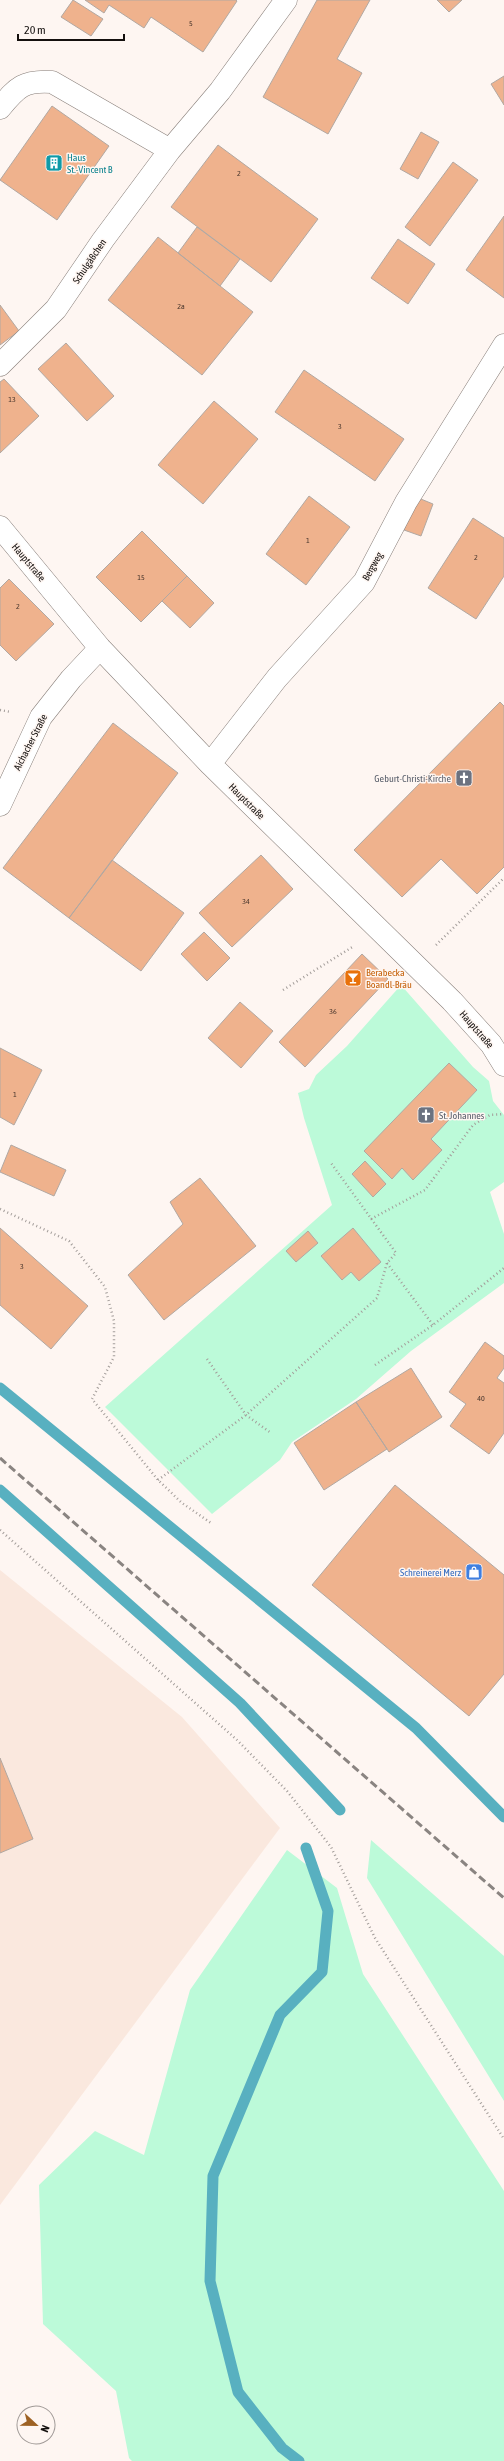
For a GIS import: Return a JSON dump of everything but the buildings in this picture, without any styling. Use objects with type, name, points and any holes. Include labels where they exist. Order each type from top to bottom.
[{"type":"street","name":"Schulgäßchen","points":[[0,365],[56,309],[103,240],[170,150],[220,91],[286,0]]},
{"type":"street","points":[[0,108],[17,87],[36,81],[52,82],[170,150]]},
{"type":"street","name":"Bergweg","points":[[210,764],[277,678],[364,582],[406,502],[504,345]]},
{"type":"street","name":"Hauptstraße","points":[[0,527],[100,648],[210,764],[414,966],[452,1001],[491,1044],[504,1066]]},
{"type":"street","name":"Aichacher Straße","points":[[0,805],[18,762],[41,717],[71,679],[100,648]]},
{"type":"path","points":[[414,966],[504,878]]},
{"type":"path","points":[[283,990],[378,930]]},
{"type":"path","points":[[371,1219],[425,1190],[473,1125],[490,1115],[504,1114]]},
{"type":"path","points":[[158,1480],[246,1415],[377,1298],[387,1264],[396,1253],[331,1163]]},
{"type":"path","points":[[0,1209],[69,1241],[105,1287],[114,1321],[114,1358],[92,1399],[158,1480],[182,1503],[210,1523]]},
{"type":"path","points":[[387,1264],[434,1325]]},
{"type":"path","points":[[375,1365],[434,1325],[504,1268]]},
{"type":"path","points":[[207,1359],[246,1415],[271,1433]]},
{"type":"path","points":[[0,1530],[237,1740],[288,1791],[331,1846],[375,1938],[504,2140]]},
{"type":"shaded area","points":[[0,1570],[182,1717],[280,1828],[0,2205]]},
{"type":"green space","points":[[401,985],[473,1067],[489,1081],[493,1101],[504,1115],[504,1182],[490,1192],[504,1234],[504,1283],[411,1351],[356,1399],[292,1442],[280,1460],[212,1514],[105,1407],[332,1205],[304,1118],[298,1093],[309,1089],[316,1075],[347,1046]]},
{"type":"green space","points":[[371,1840],[504,1956],[504,2101],[367,1878]]},
{"type":"green space","points":[[287,1850],[337,1888],[363,1974],[504,2191],[504,2461],[132,2461],[129,2458],[116,2391],[43,2324],[39,2185],[95,2131],[144,2155],[190,1990]]},
{"type":"waterway","points":[[0,1388],[416,1728],[504,1817]]},
{"type":"waterway","points":[[0,1490],[240,1703],[340,1810]]},
{"type":"waterway","points":[[299,2461],[282,2448],[238,2392],[210,2281],[213,2176],[280,2015],[322,1972],[328,1911],[306,1848]]},
{"type":"railway","points":[[0,1458],[504,1898]]},
{"type":"place","name":"Haus St.-Vincent B","points":[[54,163]]},
{"type":"place","name":"Geburt-Christi-Kirche","points":[[464,778]]},
{"type":"place","name":"Berabecka Boandl-Bräu","points":[[353,978]]},
{"type":"place","name":"St. Johannes","points":[[426,1115]]},
{"type":"place","name":"Schreinerei Merz","points":[[474,1572]]}]
